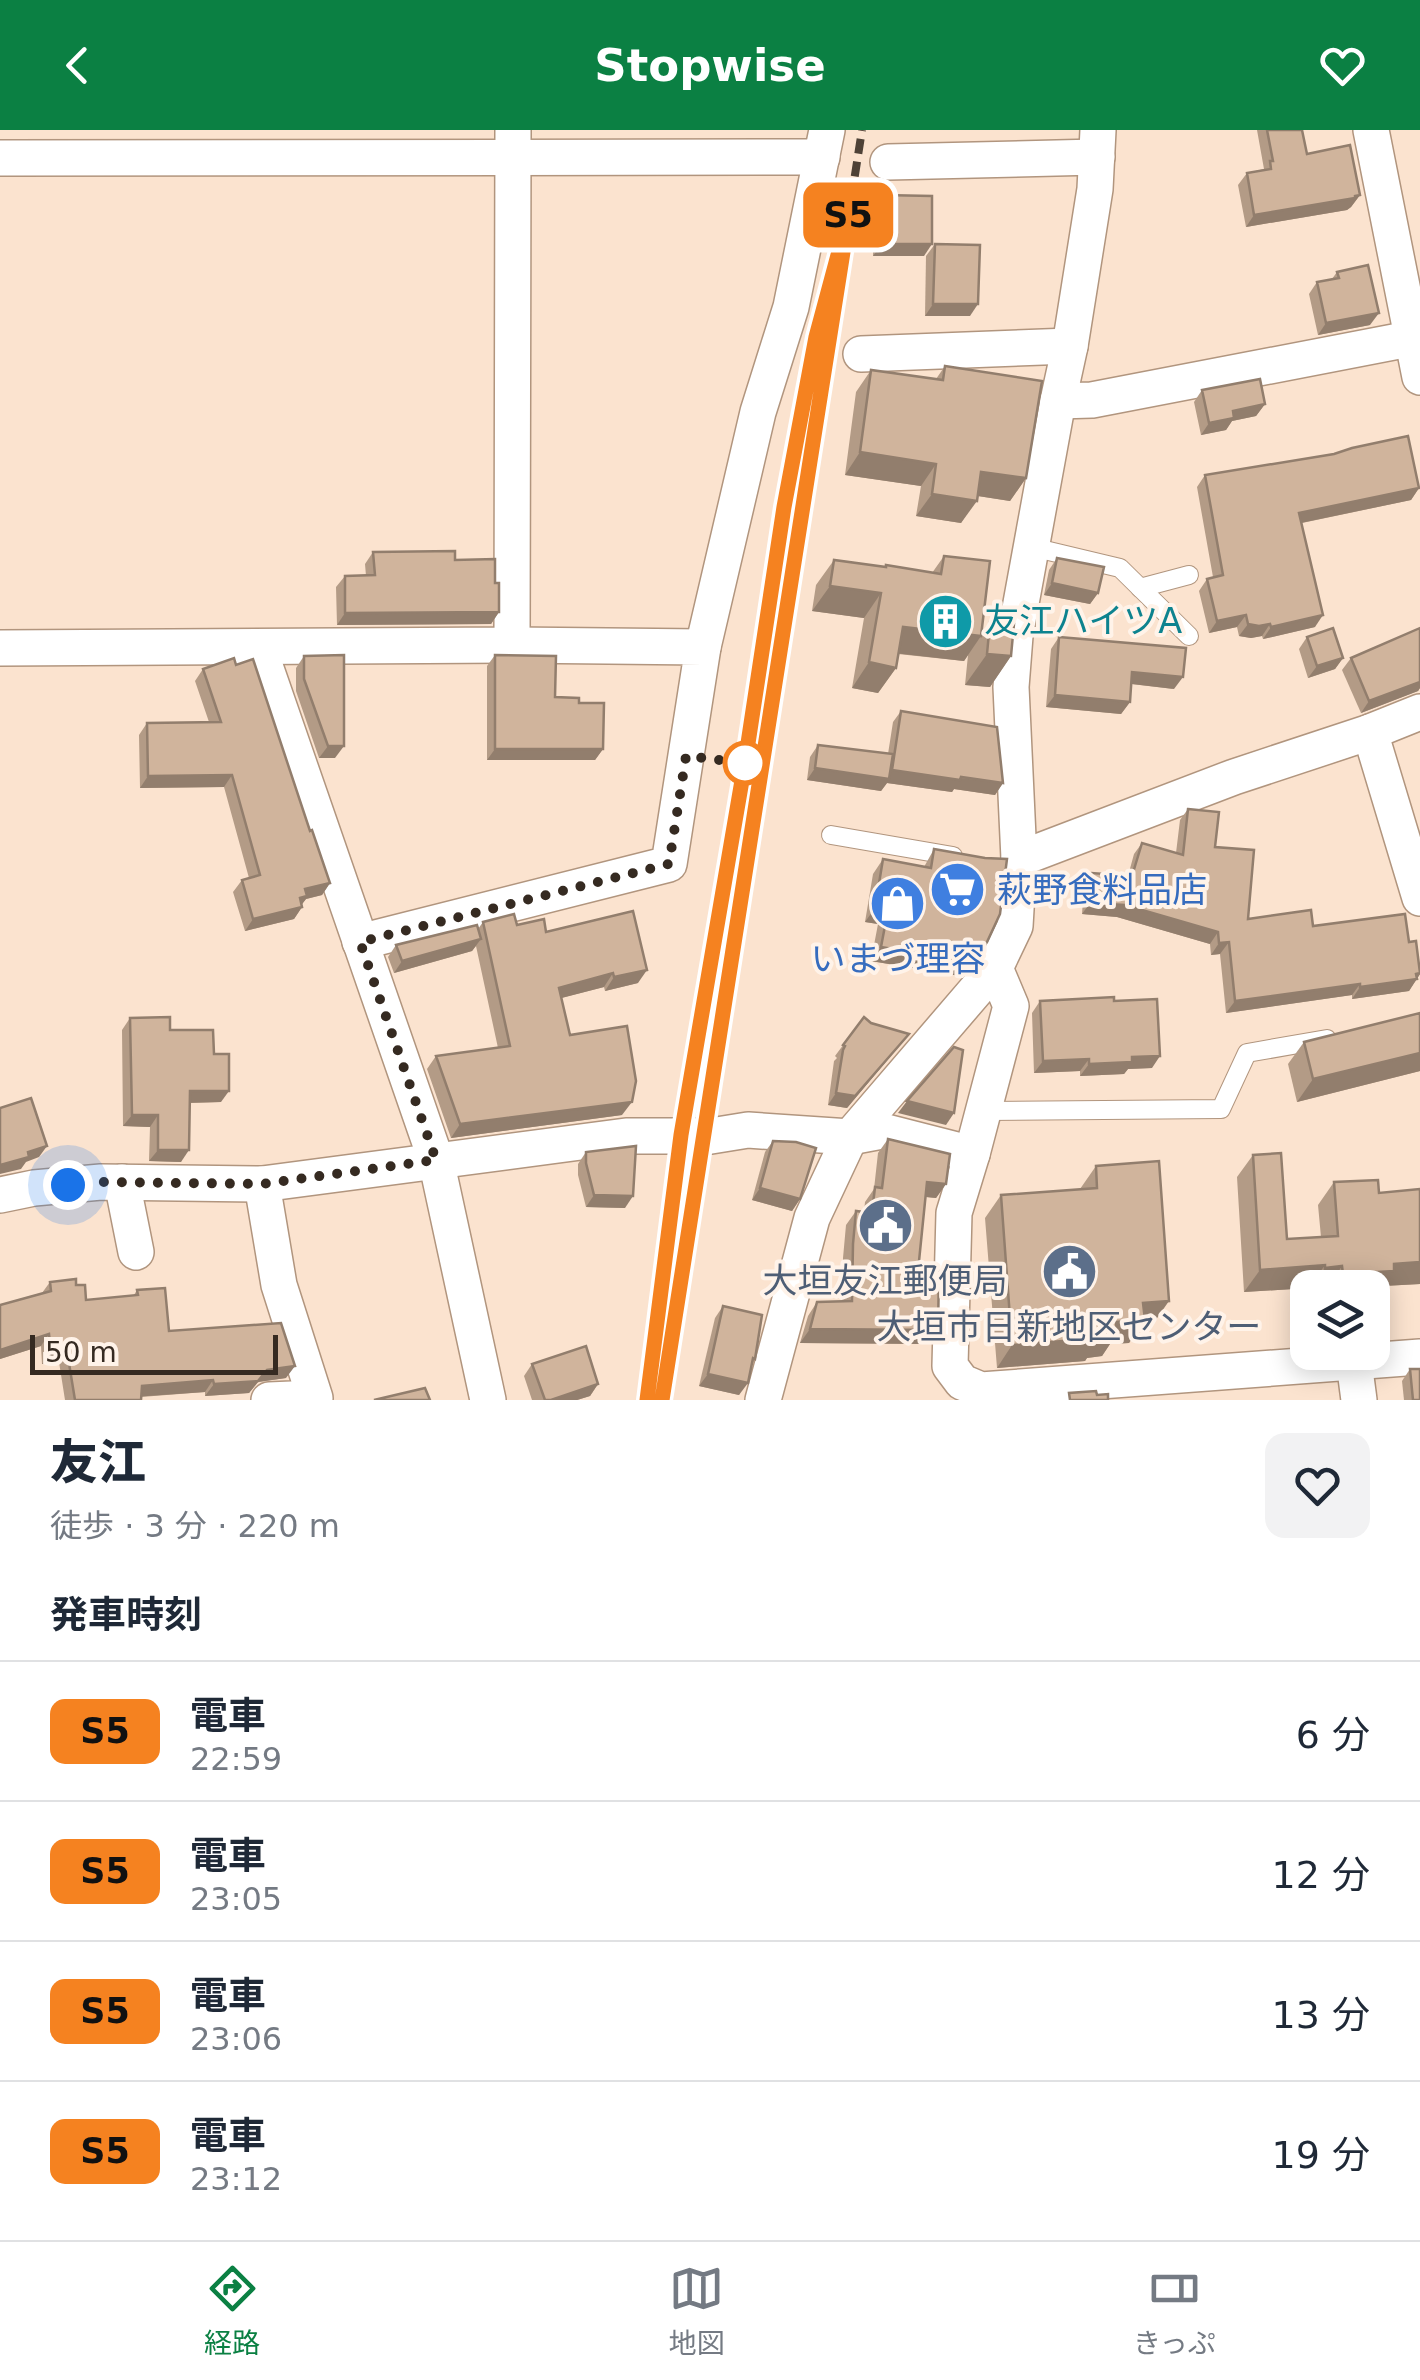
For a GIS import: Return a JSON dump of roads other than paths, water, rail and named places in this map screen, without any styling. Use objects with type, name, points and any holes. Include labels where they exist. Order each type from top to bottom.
[{"type":"street","points":[[1370,130],[1416,338],[1420,377]]},
{"type":"street","points":[[0,158],[513,144],[825,143],[791,307],[758,412],[703,647],[669,864],[360,942]]},
{"type":"street","points":[[763,1400],[812,1218],[850,1138],[995,968],[1014,926],[1010,687],[1015,636],[1070,346],[1095,189],[1098,143],[888,162]]},
{"type":"street","points":[[512,645],[513,144]]},
{"type":"street","points":[[1058,401],[1092,400],[1416,338]]},
{"type":"street","points":[[861,354],[1070,346]]},
{"type":"street","points":[[264,646],[265,666],[436,1160],[488,1400]]},
{"type":"street","points":[[0,648],[703,647]]},
{"type":"street","points":[[1012,859],[1420,712]]},
{"type":"street","points":[[1370,732],[1420,898]]},
{"type":"street","points":[[995,968],[1011,1006],[954,1213],[950,1366],[954,1391],[1197,1387],[1304,1370]]},
{"type":"street","points":[[0,1195],[51,1186],[122,1182],[262,1184],[626,1136],[711,1136],[748,1130],[850,1138],[882,1130],[972,1154]]},
{"type":"street","points":[[122,1182],[136,1252]]},
{"type":"street","points":[[262,1184],[279,1285],[316,1398],[269,1400]]},
{"type":"street","points":[[1390,1359],[1420,1357]]},
{"type":"street","points":[[1355,1370],[1360,1400]]},
{"type":"lane","points":[[1032,547],[1120,568],[1189,636]]},
{"type":"lane","points":[[1140,588],[1189,574]]},
{"type":"lane","points":[[831,835],[978,860]]},
{"type":"lane","points":[[984,1111],[1221,1109],[1247,1053],[1341,1036]]},
{"type":"railway","points":[[647,1400],[681,1135],[784,507],[816,337],[849,213],[862,130]]},
{"type":"railway","points":[[662,1400],[816,412]]},
{"type":"train","name":"S5","points":[[647,1400],[681,1135],[784,507],[816,337],[849,214],[662,1400]]},
{"type":"place","name":"友江ハイツA","points":[[945,621]]},
{"type":"place","name":"萩野食料品店","points":[[958,890]]},
{"type":"place","name":"いまづ理容","points":[[898,903]]},
{"type":"place","name":"大垣友江郵便局","points":[[885,1225]]},
{"type":"place","name":"大垣市日新地区センター","points":[[1069,1271]]}]
